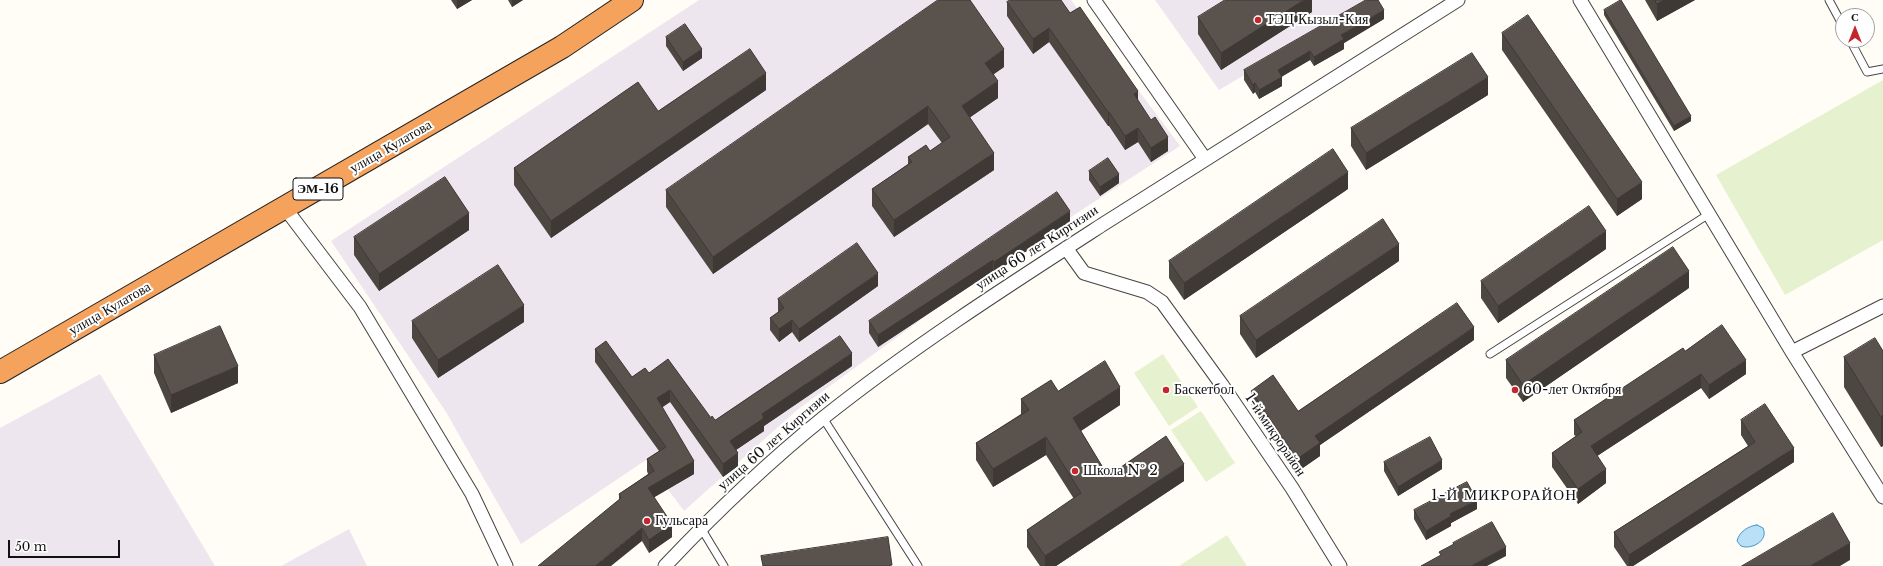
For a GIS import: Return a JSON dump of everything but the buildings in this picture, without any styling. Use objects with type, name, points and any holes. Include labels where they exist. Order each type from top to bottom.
[{"type":"highway","name":"улица Кулатова","points":[[0,372],[562,47],[632,0]]},
{"type":"street","points":[[1094,0],[1205,159]]},
{"type":"street","name":"улица 60 лет Киргизии","points":[[665,566],[701,528],[761,472],[823,418],[891,366],[1066,248],[1458,0]]},
{"type":"street","points":[[1580,0],[1792,352],[1883,497]]},
{"type":"street","points":[[285,208],[360,307],[472,494],[506,566]]},
{"type":"street","name":"1-й микрорайон","points":[[1066,248],[1084,273],[1147,292],[1162,302],[1222,385],[1292,488],[1340,566]]},
{"type":"street","points":[[1792,352],[1883,306]]},
{"type":"lane","points":[[1829,0],[1835,11]]},
{"type":"lane","points":[[1854,48],[1867,72],[1883,69]]},
{"type":"lane","points":[[1490,354],[1709,214]]},
{"type":"lane","points":[[823,418],[918,566]]},
{"type":"lane","points":[[701,528],[724,566]]},
{"type":"shaded area","points":[[699,0],[1071,0],[1180,146],[985,273],[797,410],[684,511],[646,460],[521,544],[446,412],[331,241]]},
{"type":"shaded area","points":[[1155,0],[1371,0],[1219,90]]},
{"type":"shaded area","points":[[100,374],[215,566],[0,566],[0,428]]},
{"type":"shaded area","points":[[349,529],[367,566],[281,566]]},
{"type":"green space","points":[[1883,80],[1883,240],[1785,295],[1716,175]]},
{"type":"green space","name":"Баскетбол","points":[[1163,354],[1198,407],[1169,426],[1134,373]]},
{"type":"green space","name":"Баскетбол","points":[[1201,411],[1235,463],[1206,482],[1171,430]]},
{"type":"green space","points":[[1227,535],[1247,566],[1179,566]]},
{"type":"water","points":[[1757,525],[1763,528],[1764,537],[1758,543],[1750,547],[1741,546],[1737,541],[1742,532],[1747,528]]},
{"type":"place","name":"ТЭЦ Кызыл-Кия","points":[[1258,20]]},
{"type":"place","name":"Баскетбол","points":[[1166,390]]},
{"type":"place","name":"60-лет Октября","points":[[1515,390]]},
{"type":"place","name":"Школа № 2","points":[[1075,471]]},
{"type":"place","name":"Гульсара","points":[[647,521]]},
{"type":"district","name":"1-Й МИКРОРАЙОН","points":[[1504,496]]}]
